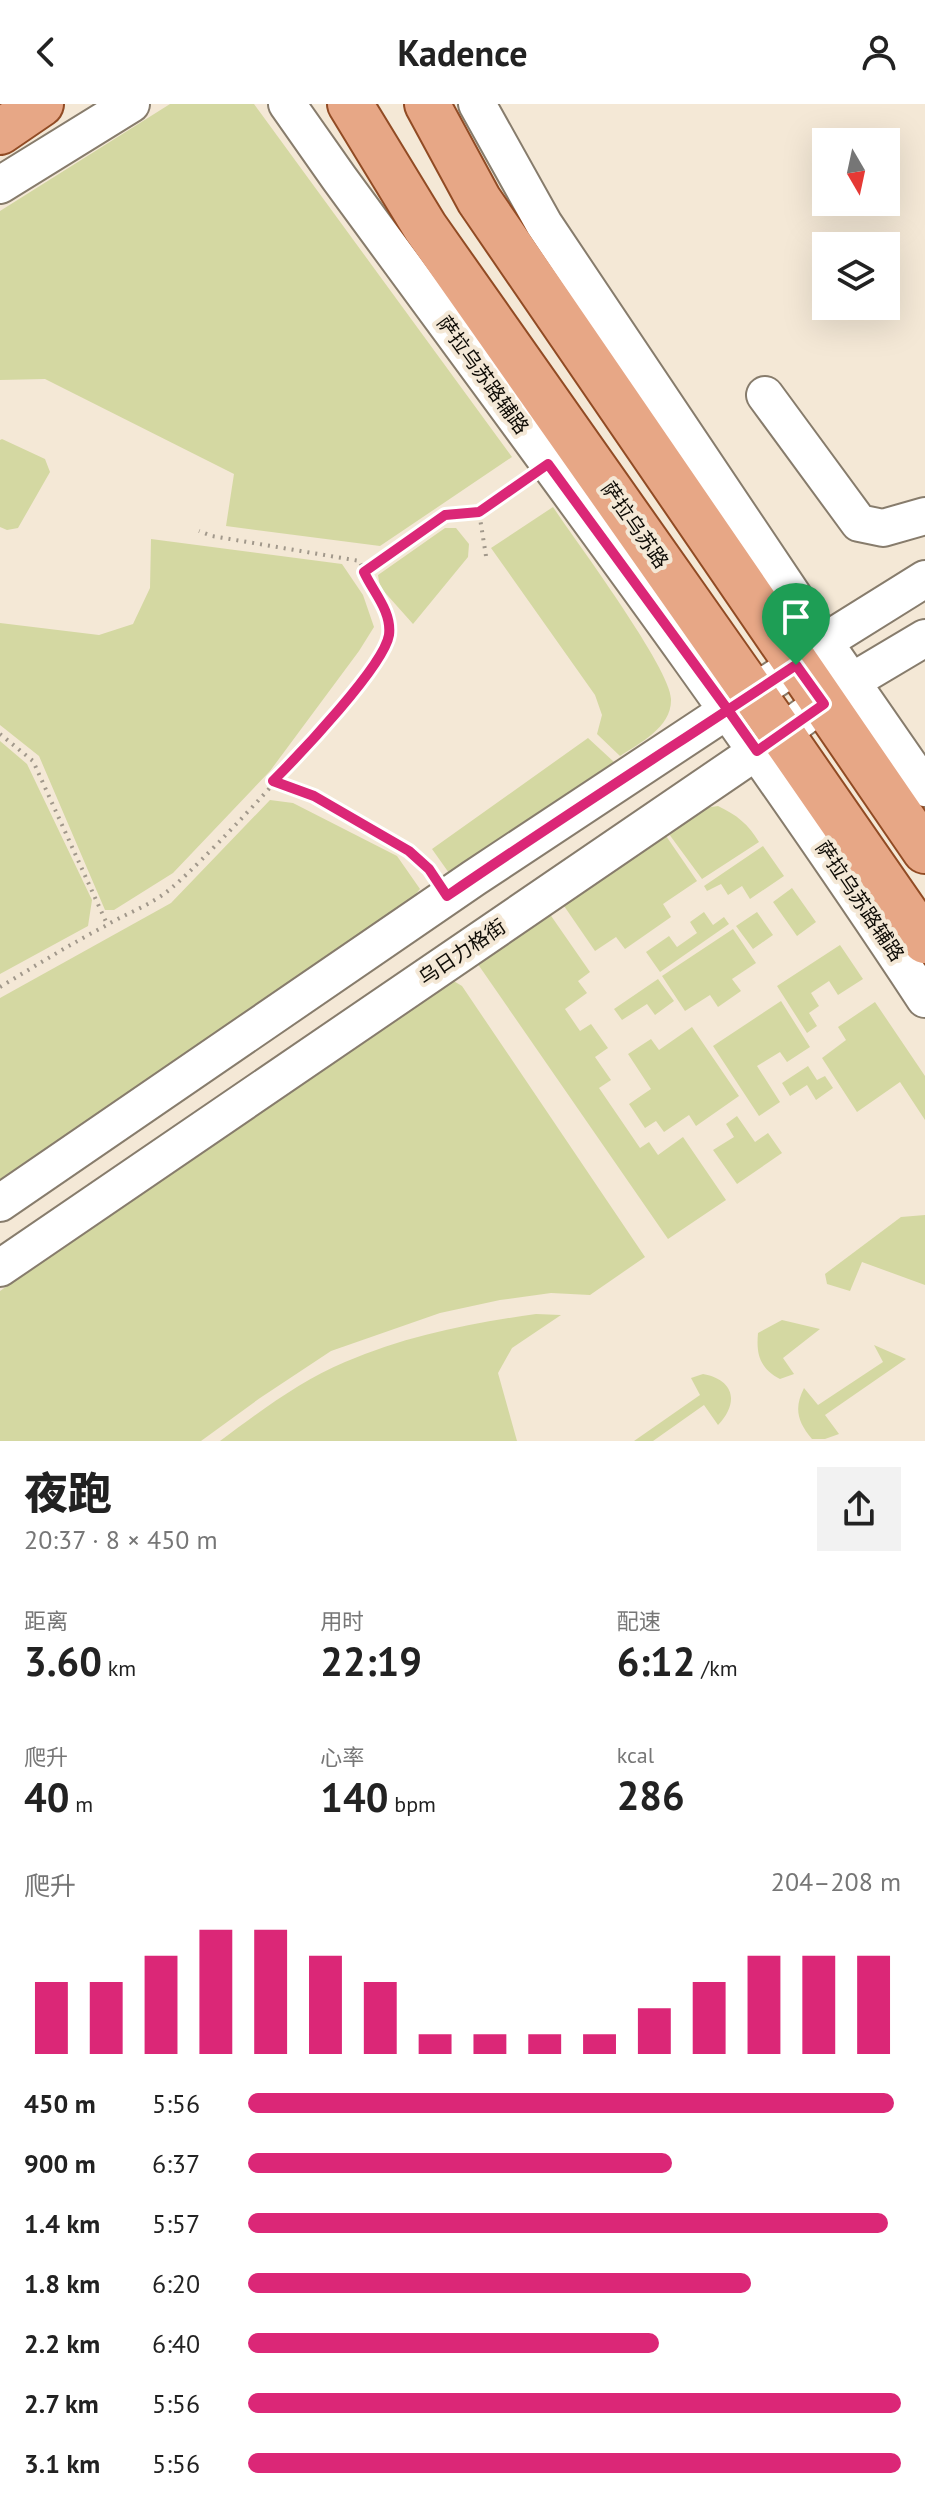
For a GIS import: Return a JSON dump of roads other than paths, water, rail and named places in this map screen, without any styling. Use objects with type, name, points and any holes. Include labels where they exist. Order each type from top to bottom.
[{"type":"main road","points":[[0,132],[41,104]]},
{"type":"main road","name":"萨拉乌苏路","points":[[350,104],[425,227],[769,742],[925,941]]},
{"type":"main road","points":[[427,104],[479,200],[837,693],[925,851]]},
{"type":"street","points":[[0,185],[131,104]]},
{"type":"street","name":"萨拉乌苏路辅路","points":[[287,104],[548,464],[741,701]]},
{"type":"street","points":[[477,104],[544,224],[810,653]]},
{"type":"street","points":[[765,395],[859,523],[883,528],[925,516]]},
{"type":"street","points":[[0,1203],[447,896],[925,579]]},
{"type":"street","name":"乌日力格街","points":[[0,1268],[837,693],[925,638]]},
{"type":"street","points":[[837,693],[925,788]]},
{"type":"street","name":"萨拉乌苏路辅路","points":[[769,742],[835,863],[925,999]]}]
